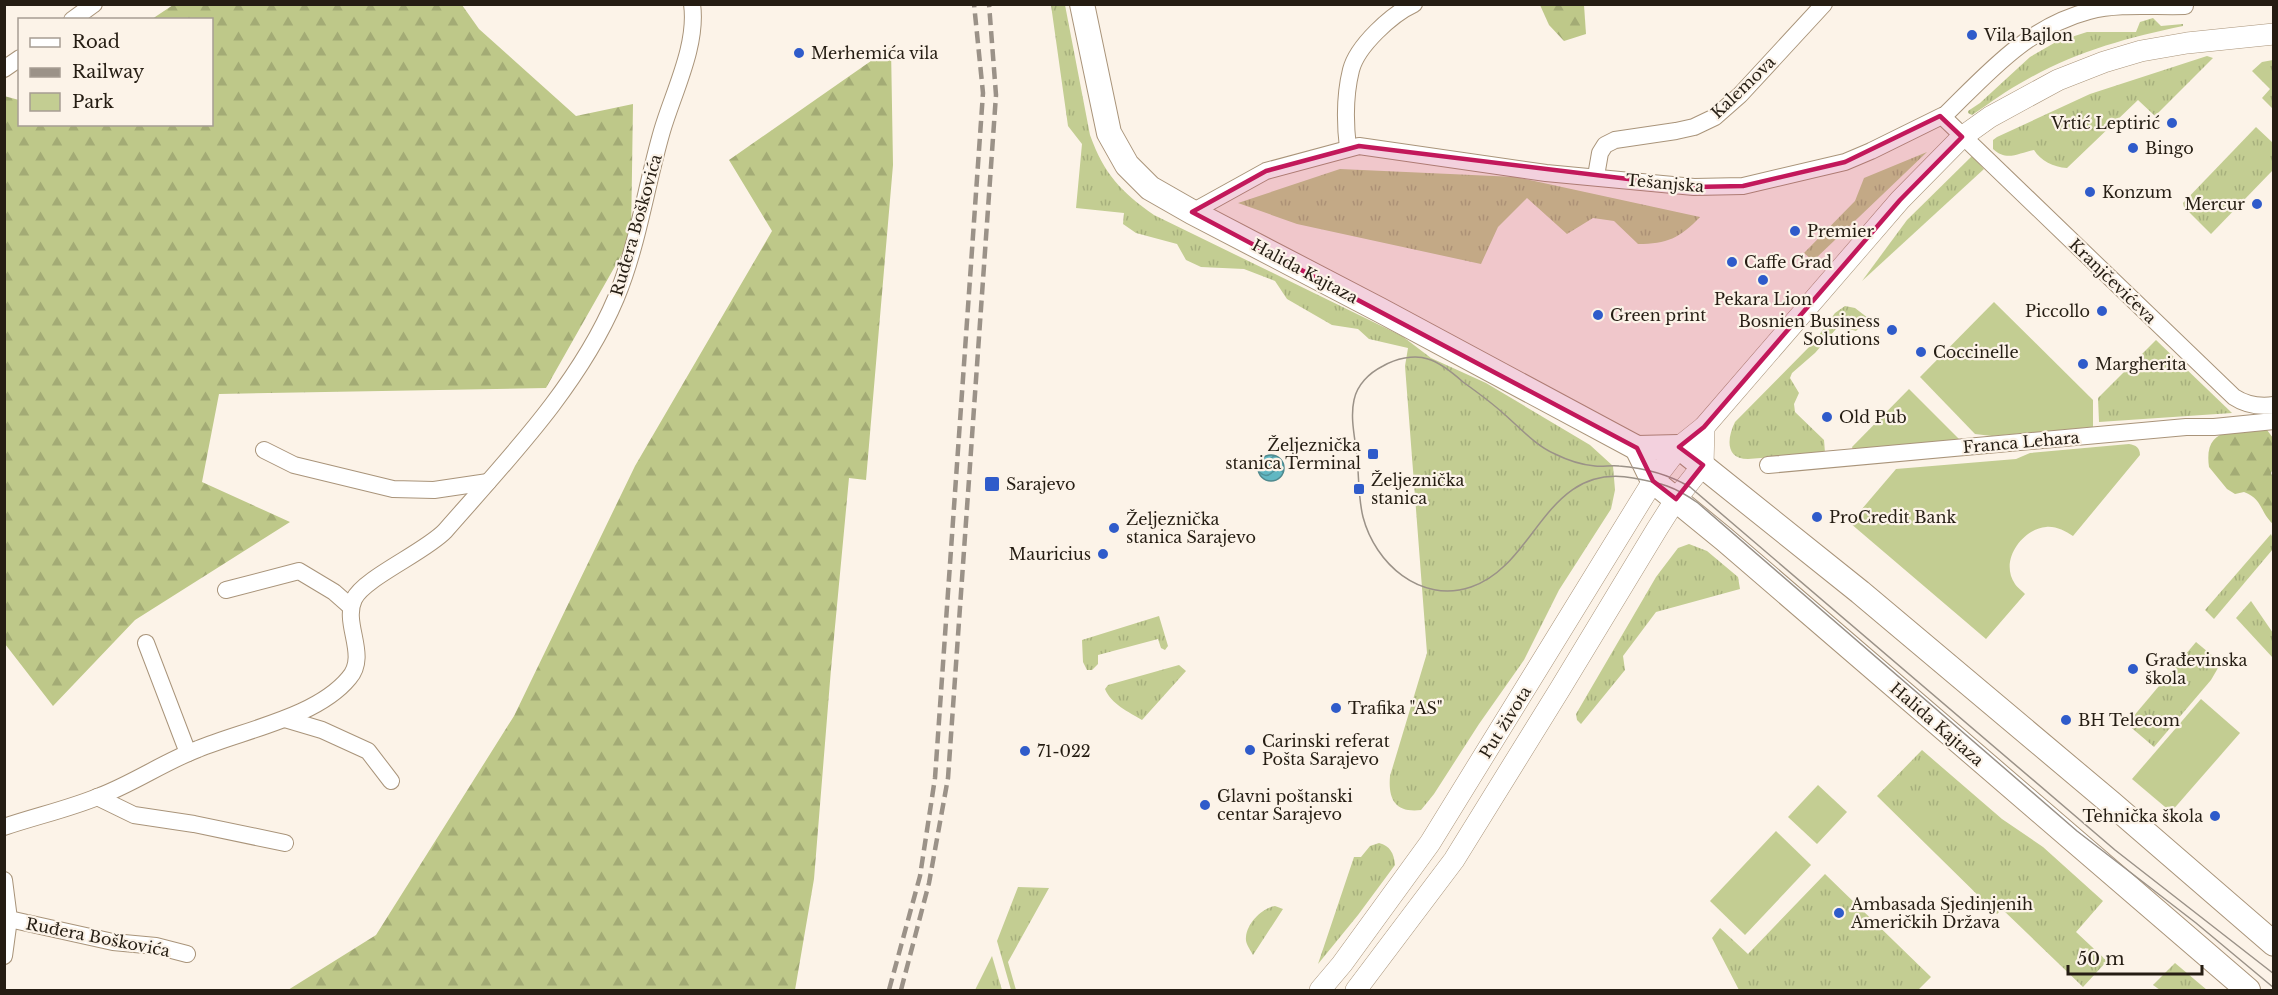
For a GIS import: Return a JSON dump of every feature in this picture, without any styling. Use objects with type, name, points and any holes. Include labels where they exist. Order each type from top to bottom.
[{"type":"main road","name":"Halida Kajtaza","points":[[1082,4],[1108,133],[1119,155],[1136,176],[1150,188],[1637,448],[1679,447]]},
{"type":"main road","points":[[1679,447],[1860,592],[2111,803],[2274,944]]},
{"type":"main road","name":"Halida Kajtaza","points":[[1637,448],[1653,481],[2248,990]]},
{"type":"street","points":[[75,18],[94,4]]},
{"type":"street","name":"Ruđera Boškovića","points":[[351,607],[360,591],[439,537],[529,433],[573,375],[615,299],[626,269],[661,134],[692,35],[692,4]]},
{"type":"street","points":[[1348,148],[1345,126],[1351,68],[1366,44],[1385,23],[1401,10],[1414,4]]},
{"type":"street","name":"Kalemova","points":[[1596,176],[1600,153],[1605,145],[1615,140],[1694,127],[1715,117],[1740,95],[1824,4]]},
{"type":"street","points":[[1962,137],[1943,117],[2020,43],[2052,24],[2090,11],[2120,7],[2185,6]]},
{"type":"street","points":[[1679,447],[1704,428],[1900,200],[1962,137],[1990,117],[2058,80],[2104,62],[2187,42],[2274,34]]},
{"type":"street","points":[[4,69],[18,59]]},
{"type":"street","name":"Tešanjska","points":[[1192,212],[1266,171],[1359,146],[1546,173],[1596,176],[1694,188],[1743,186],[1845,162],[1940,116],[1943,117]]},
{"type":"street","name":"Kranjčevićeva","points":[[1962,137],[2234,397],[2241,402],[2262,406],[2274,405]]},
{"type":"street","name":"Franca Lehara","points":[[1768,465],[2274,421]]},
{"type":"street","points":[[1703,465],[1704,428]]},
{"type":"street","name":"Put života","points":[[1320,990],[1342,964],[1430,843],[1653,481],[1679,447]]},
{"type":"street","points":[[264,450],[294,465],[393,489],[427,491],[488,482]]},
{"type":"street","name":"Put života","points":[[1356,990],[1454,860],[1676,499],[1703,465]]},
{"type":"street","points":[[4,827],[97,797],[138,780],[188,753],[301,712],[343,684],[354,670],[357,655],[351,607],[334,592],[305,573],[299,571],[226,590]]},
{"type":"street","points":[[146,643],[188,753]]},
{"type":"street","points":[[285,719],[322,730],[368,751],[391,782]]},
{"type":"street","points":[[97,797],[134,815],[194,824],[285,843]]},
{"type":"street","name":"Ruđera Boškovića","points":[[4,880],[9,919],[4,956]]},
{"type":"street","name":"Ruđera Boškovića","points":[[9,919],[113,942],[156,946],[187,954]]},
{"type":"highlighted area","points":[[1940,116],[1962,137],[1900,200],[1704,427],[1679,447],[1703,465],[1676,499],[1653,481],[1637,448],[1192,212],[1266,171],[1359,146],[1694,187],[1743,186],[1845,162]]},
{"type":"green space","points":[[173,5],[462,5],[479,29],[576,116],[633,104],[631,238],[546,388],[219,394],[202,482],[290,522],[135,620],[53,706],[5,644],[4,96],[18,100],[18,126],[213,126],[213,18],[154,18]]},
{"type":"green space","points":[[1051,5],[1065,5],[1090,135],[1095,149],[1115,181],[1132,198],[1154,215],[1402,336],[1431,358],[1486,383],[1590,445],[1613,466],[1615,490],[1611,509],[1559,590],[1524,660],[1421,810],[1399,807],[1390,791],[1390,776],[1427,653],[1405,366],[1408,348],[1369,339],[1358,329],[1332,325],[1287,299],[1275,281],[1244,269],[1201,267],[1186,260],[1177,244],[1136,233],[1123,224],[1124,213],[1076,208],[1082,144],[1068,126]]},
{"type":"green space","points":[[1540,5],[1584,5],[1586,34],[1564,41],[1549,25]]},
{"type":"green space","points":[[2153,18],[2161,26],[2183,24],[2183,26],[2143,35],[2064,61],[2005,92],[1972,115],[1968,113],[2030,57],[2056,42],[2087,32],[2136,32],[2140,22]]},
{"type":"green space","points":[[891,47],[893,165],[866,480],[849,478],[814,879],[795,990],[288,990],[376,935],[514,716],[635,466],[772,231],[729,160]]},
{"type":"green space","points":[[2207,56],[2213,58],[2155,116],[2138,100],[2067,168],[2048,163],[2034,150],[2008,156],[1993,149],[1993,140],[1997,137],[2090,94]]},
{"type":"green space","points":[[2274,60],[2273,109],[2262,98],[2270,89],[2252,71],[2262,62]]},
{"type":"green space","points":[[2256,127],[2273,143],[2273,170],[2211,234],[2184,207],[2183,203]]},
{"type":"green space","points":[[1927,152],[1813,261],[1804,253],[1855,201],[1864,178]]},
{"type":"green space","points":[[1972,156],[1984,169],[1862,281],[1907,220]]},
{"type":"green space","points":[[1340,169],[1516,177],[1700,217],[1679,235],[1657,243],[1638,244],[1614,221],[1593,218],[1567,234],[1527,198],[1498,227],[1481,264],[1297,224],[1238,203]]},
{"type":"green space","points":[[1994,302],[2093,400],[2093,427],[1992,436],[1975,434],[1920,377]]},
{"type":"green space","points":[[1845,306],[1855,308],[1868,318],[1856,331],[1843,327],[1836,329],[1815,353],[1792,373],[1790,378],[1799,393],[1794,404],[1795,412],[1824,440],[1825,453],[1748,459],[1735,455],[1730,446],[1730,435],[1735,422],[1814,342],[1835,313]]},
{"type":"green space","points":[[2156,340],[2232,413],[2099,422],[2098,398]]},
{"type":"green space","points":[[1909,389],[1962,442],[1854,453],[1852,447]]},
{"type":"green space","points":[[2267,430],[2273,438],[2271,473],[2274,481],[2273,524],[2255,498],[2244,492],[2235,494],[2227,489],[2209,467],[2211,444],[2217,437],[2234,431]]},
{"type":"green space","points":[[2129,444],[2137,447],[2140,455],[2073,536],[2057,528],[2046,527],[2037,529],[2021,540],[2011,556],[2010,566],[2015,584],[2025,594],[1986,639],[1850,523],[1896,469],[2016,459],[2030,453]]},
{"type":"green space","points":[[2271,534],[2273,549],[2214,619],[2205,610]]},
{"type":"green space","points":[[1689,544],[1707,551],[1738,577],[1740,589],[1656,612],[1623,656],[1625,670],[1581,724],[1576,714],[1656,577],[1678,548]]},
{"type":"green space","points":[[2251,601],[2273,633],[2273,658],[2236,618]]},
{"type":"green space","points":[[1159,616],[1168,646],[1165,650],[1161,648],[1158,639],[1098,655],[1098,664],[1092,670],[1087,670],[1083,662],[1082,640]]},
{"type":"green space","points":[[2196,642],[2214,657],[2218,668],[2211,680],[2154,747],[2127,724]]},
{"type":"green space","points":[[1179,665],[1186,671],[1142,720],[1116,703],[1105,689],[1108,685]]},
{"type":"green space","points":[[2201,699],[2240,733],[2171,812],[2132,779]]},
{"type":"green space","points":[[1922,750],[2002,819],[2043,847],[2103,901],[2076,932],[2107,961],[2083,987],[2002,909],[1997,914],[1877,796]]},
{"type":"green space","points":[[1818,785],[1847,812],[1817,844],[1788,817]]},
{"type":"green space","points":[[1915,793],[1933,811],[1916,829],[1898,811]]},
{"type":"green space","points":[[1776,831],[1811,865],[1745,935],[1710,901]]},
{"type":"green space","points":[[1379,843],[1391,851],[1395,865],[1318,964],[1354,857],[1361,857],[1370,846]]},
{"type":"green space","points":[[1825,874],[1931,977],[1918,990],[1739,990],[1712,938],[1720,928],[1748,954]]},
{"type":"green space","points":[[1018,887],[1049,888],[1008,962],[1016,990],[1011,990],[997,941]]},
{"type":"green space","points":[[1275,906],[1283,909],[1253,955],[1246,940],[1249,927],[1260,913]]},
{"type":"green space","points":[[992,956],[1002,990],[975,990]]},
{"type":"green space","points":[[2175,963],[2207,990],[2160,990],[2153,985]]},
{"type":"water","points":[[1271,455],[1280,459],[1284,468],[1280,477],[1271,481],[1262,477],[1258,468],[1262,459]]},
{"type":"tram line","points":[[2274,974],[2115,850],[1690,487],[1647,470],[1590,465],[1575,462],[1548,451],[1451,372],[1428,359],[1411,357],[1393,361],[1373,372],[1361,384],[1352,414],[1363,517],[1378,550],[1402,576],[1434,590],[1452,591],[1471,587],[1493,575],[1512,558],[1560,500],[1580,485],[1603,477],[1633,478],[1674,489],[1698,503],[2077,831],[2196,923],[2274,988]]},
{"type":"railway","points":[[889,990],[920,876],[935,778],[983,93],[974,4]]},
{"type":"railway","points":[[901,990],[929,883],[948,778],[996,95],[989,4]]},
{"type":"place","name":"Vila Bajlon","points":[[1972,35]]},
{"type":"place","name":"Merhemića vila","points":[[799,53]]},
{"type":"place","name":"Vrtić Leptirić","points":[[2172,123]]},
{"type":"place","name":"Bingo","points":[[2133,148]]},
{"type":"place","name":"Konzum","points":[[2090,192]]},
{"type":"place","name":"Mercur","points":[[2257,204]]},
{"type":"place","name":"Premier","points":[[1795,231]]},
{"type":"place","name":"Caffe Grad","points":[[1732,262]]},
{"type":"place","name":"Pekara Lion","points":[[1763,280]]},
{"type":"place","name":"Piccollo","points":[[2102,311]]},
{"type":"place","name":"Green print","points":[[1598,315]]},
{"type":"place","name":"Bosnien Business Solutions","points":[[1892,330]]},
{"type":"place","name":"Coccinelle","points":[[1921,352]]},
{"type":"place","name":"Margherita","points":[[2083,364]]},
{"type":"place","name":"Old Pub","points":[[1827,417]]},
{"type":"place","name":"Željeznička stanica Terminal","points":[[1373,454]]},
{"type":"place","name":"Sarajevo","points":[[992,484]]},
{"type":"place","name":"Željeznička stanica","points":[[1359,489]]},
{"type":"place","name":"ProCredit Bank","points":[[1817,517]]},
{"type":"place","name":"Željeznička stanica Sarajevo","points":[[1114,528]]},
{"type":"place","name":"Mauricius","points":[[1103,554]]},
{"type":"place","name":"Građevinska škola","points":[[2133,669]]},
{"type":"place","name":"Trafika \"AS\"","points":[[1336,708]]},
{"type":"place","name":"BH Telecom","points":[[2066,720]]},
{"type":"place","name":"Carinski referat Pošta Sarajevo","points":[[1250,750]]},
{"type":"place","name":"71-022","points":[[1025,751]]},
{"type":"place","name":"Glavni poštanski centar Sarajevo","points":[[1205,805]]},
{"type":"place","name":"Tehnička škola","points":[[2215,816]]},
{"type":"place","name":"Ambasada Sjedinjenih Američkih Država","points":[[1839,913]]}]
